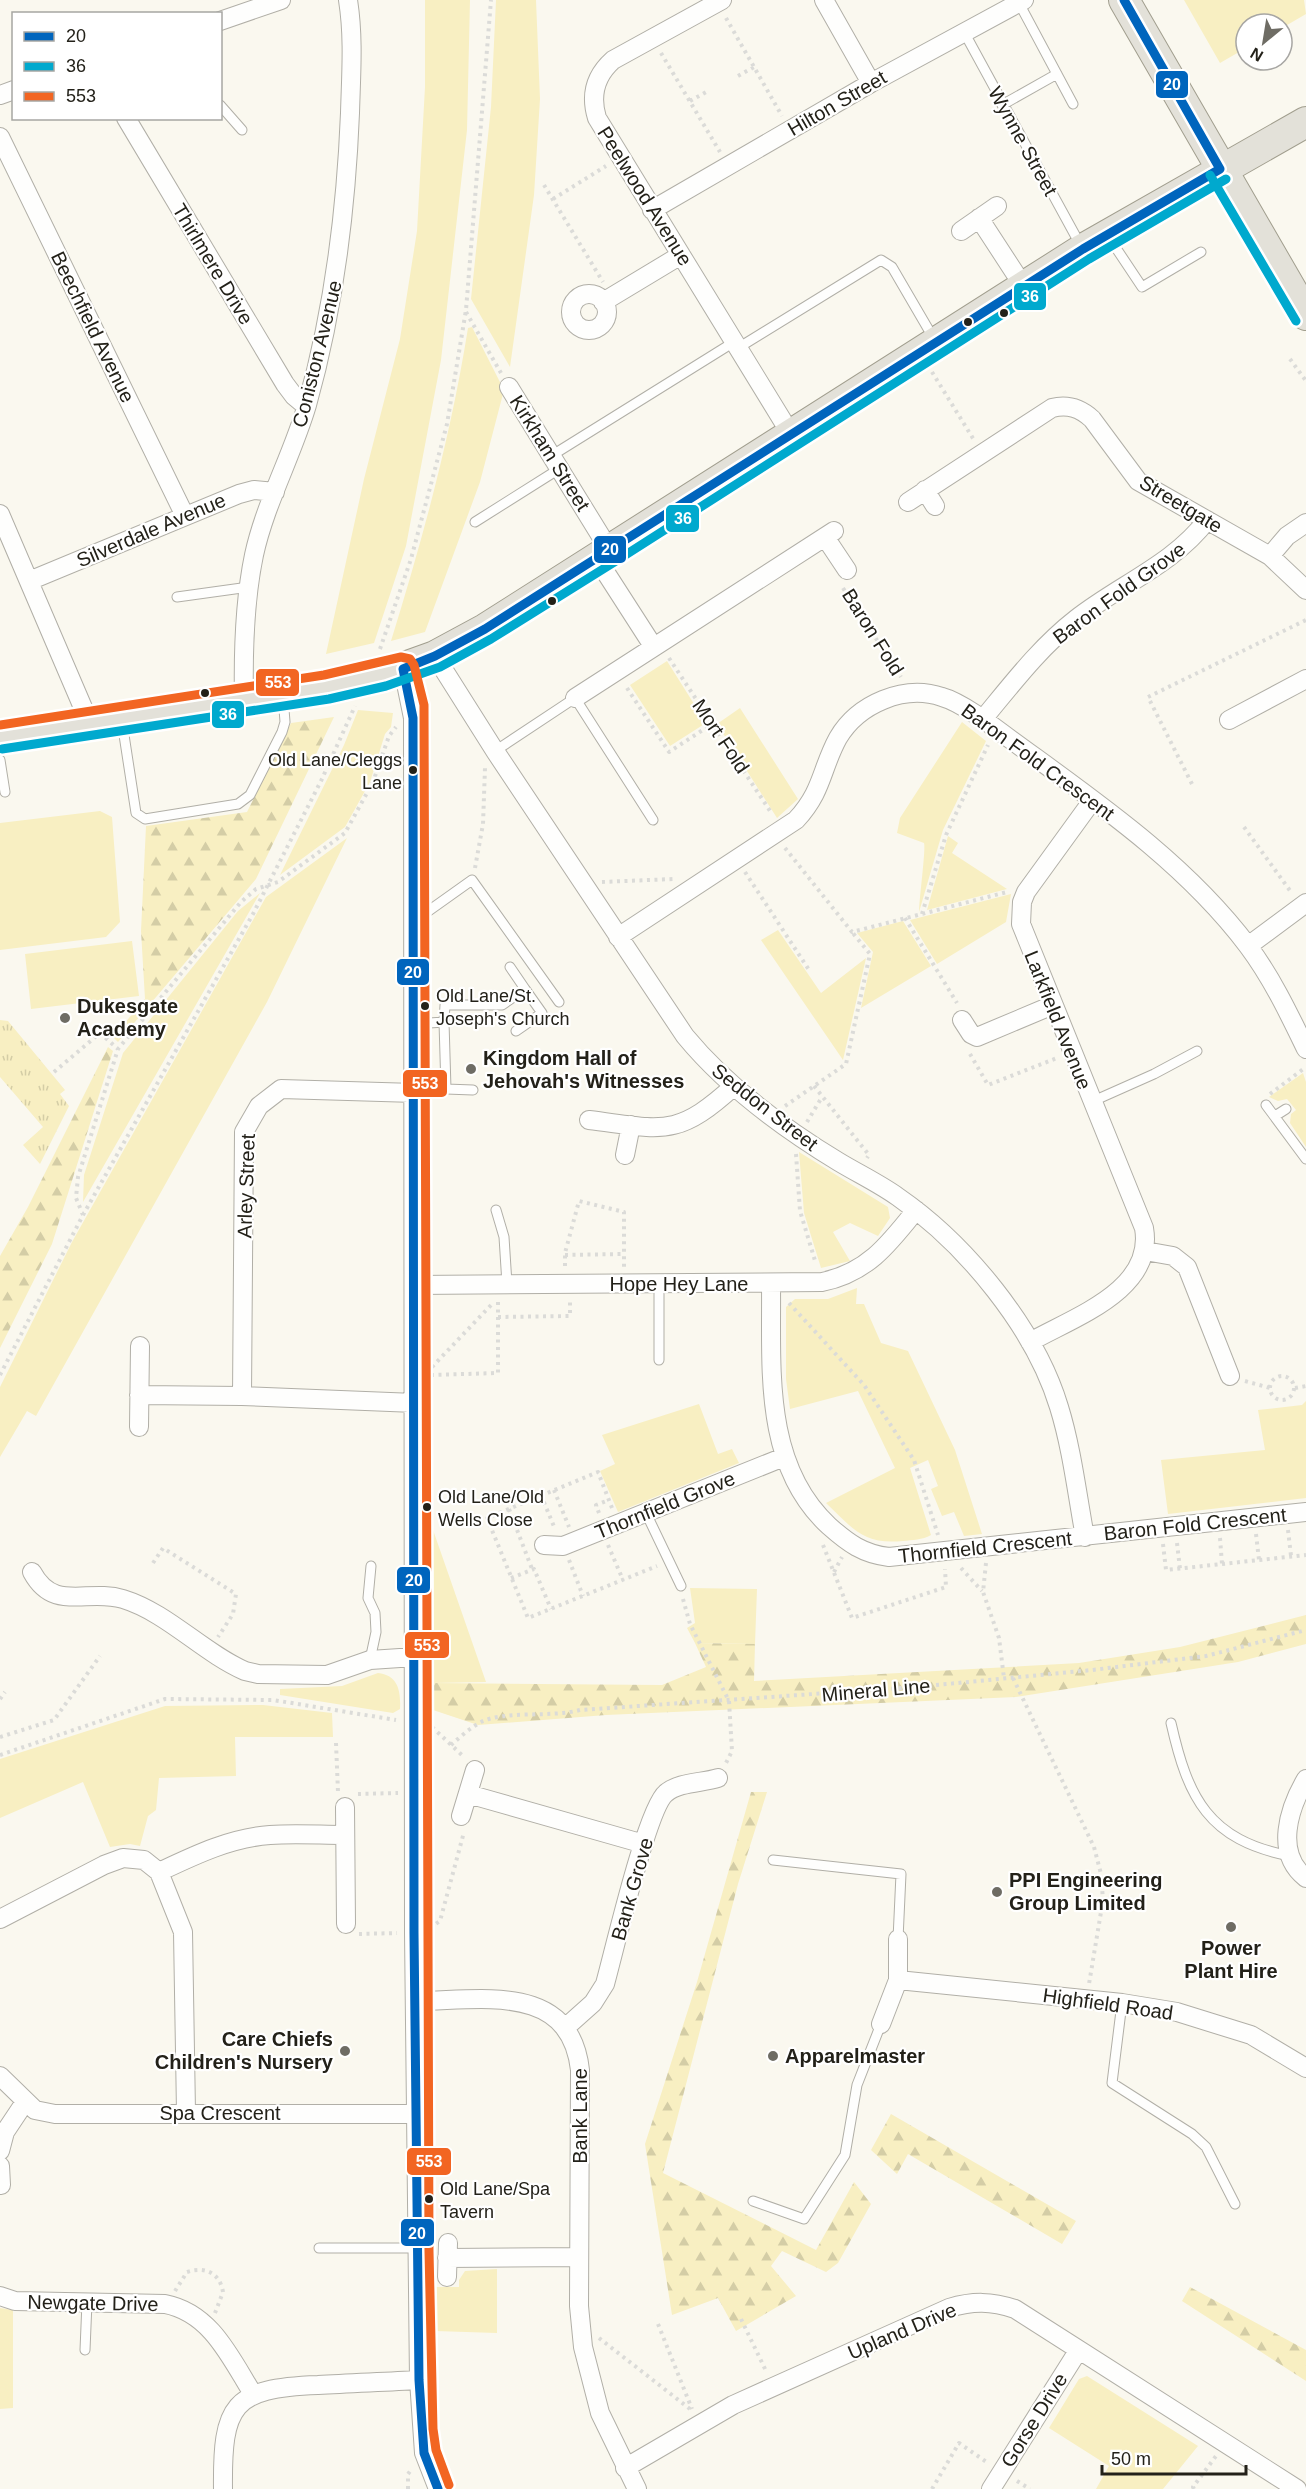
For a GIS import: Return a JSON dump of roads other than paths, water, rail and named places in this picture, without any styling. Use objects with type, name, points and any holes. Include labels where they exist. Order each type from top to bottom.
[{"type":"main road","points":[[1124,0],[1306,315]]},
{"type":"main road","points":[[0,737],[290,693],[392,672],[435,656],[485,629],[604,555],[1095,242],[1306,122]]},
{"type":"street","points":[[222,20],[281,0]]},
{"type":"street","name":"Coniston Avenue","points":[[244,700],[243,658],[254,554],[306,406],[327,324],[347,184],[353,45],[348,0]]},
{"type":"street","points":[[824,0],[871,83]]},
{"type":"street","name":"Peelwood Avenue","points":[[719,1],[608,65],[594,89],[597,118],[792,436]]},
{"type":"street","name":"Hilton Street","points":[[652,210],[871,83],[1022,1]]},
{"type":"street","name":"Thirlmere Drive","points":[[127,120],[285,384],[306,406]]},
{"type":"street","name":"Beechfield Avenue","points":[[0,137],[185,516]]},
{"type":"street","points":[[961,231],[996,206]]},
{"type":"street","points":[[979,218],[1024,287]]},
{"type":"street","points":[[608,300],[681,255]]},
{"type":"street","name":"Kirkham Street","points":[[509,387],[555,463],[604,555]]},
{"type":"street","name":"Streetgate","points":[[908,502],[1052,408],[1072,407],[1083,411],[1092,419],[1138,481],[1270,556],[1306,590]]},
{"type":"street","name":"Silverdale Avenue","points":[[29,581],[239,494],[254,490],[275,492]]},
{"type":"street","points":[[926,490],[935,506]]},
{"type":"street","points":[[0,514],[90,724]]},
{"type":"street","name":"Baron Fold Grove","points":[[989,724],[1049,642],[1077,618],[1185,545],[1207,520]]},
{"type":"street","points":[[1270,556],[1287,536],[1306,523]]},
{"type":"street","points":[[575,698],[829,534],[847,570]]},
{"type":"street","points":[[604,555],[656,645]]},
{"type":"street","name":"Seddon Street","points":[[435,656],[618,937],[685,1036],[702,1056],[771,1116],[916,1210],[977,1269],[1030,1342],[1059,1405],[1085,1537]]},
{"type":"street","points":[[392,672],[412,705],[415,1024],[414,1933],[418,2114],[417,2248],[419,2380],[424,2453],[438,2489]]},
{"type":"street","points":[[1234,712],[1306,679]]},
{"type":"street","name":"Baron Fold Crescent","points":[[618,937],[779,833],[802,814],[817,794],[831,753],[849,723],[875,703],[912,693],[941,696],[989,724],[1092,801],[1166,860],[1217,909],[1248,946],[1274,986],[1306,1049]]},
{"type":"street","name":"Larkfield Avenue","points":[[1092,801],[1026,892],[1021,912],[1024,937],[1144,1228],[1145,1251]]},
{"type":"street","points":[[1248,946],[1303,905]]},
{"type":"street","points":[[962,1020],[973,1036],[977,1037],[1053,1005]]},
{"type":"street","points":[[589,1120],[657,1128],[683,1124],[707,1111],[734,1086]]},
{"type":"street","name":"Arley Street","points":[[242,1396],[244,1132],[259,1106],[281,1089],[415,1093]]},
{"type":"street","points":[[625,1155],[631,1125]]},
{"type":"street","name":"Hope Hey Lane","points":[[414,1285],[501,1289],[567,1284],[822,1282],[853,1273],[868,1264],[884,1249],[916,1210]]},
{"type":"street","points":[[1030,1342],[1119,1292],[1137,1271],[1145,1251],[1173,1256],[1187,1267],[1230,1376]]},
{"type":"street","name":"Thornfield Crescent","points":[[771,1283],[772,1392],[784,1457],[803,1497],[825,1522],[855,1547],[875,1555],[889,1557],[1085,1537]]},
{"type":"street","points":[[139,1427],[140,1346]]},
{"type":"street","points":[[140,1395],[242,1396],[415,1403]]},
{"type":"street","name":"Thornfield Grove","points":[[561,1545],[602,1531],[784,1457]]},
{"type":"street","name":"Baron Fold Crescent","points":[[1085,1537],[1306,1512]]},
{"type":"street","points":[[32,1572],[43,1598],[106,1596],[124,1599],[152,1613],[232,1665],[258,1674],[327,1675],[370,1660],[415,1657]]},
{"type":"street","points":[[461,1816],[475,1770]]},
{"type":"street","name":"Bank Grove","points":[[565,2028],[593,2003],[605,1984],[654,1810],[667,1792],[679,1786],[718,1778]]},
{"type":"street","points":[[1306,1779],[1295,1798],[1288,1820],[1290,1856],[1306,1878]]},
{"type":"street","points":[[468,1794],[644,1844]]},
{"type":"street","points":[[345,1801],[346,1924]]},
{"type":"street","points":[[159,1872],[202,1852],[245,1839],[270,1835],[345,1835]]},
{"type":"street","points":[[0,1919],[104,1865],[123,1858],[144,1860],[159,1872],[183,1932],[186,2112]]},
{"type":"street","points":[[881,2024],[898,1980],[898,1938]]},
{"type":"street","name":"Highfield Road","points":[[898,1980],[1122,2003],[1177,2012],[1251,2035],[1306,2068]]},
{"type":"street","name":"Bank Lane","points":[[416,2001],[523,2001],[543,2009],[565,2028],[579,2054],[581,2324],[591,2384],[625,2468],[637,2489]]},
{"type":"street","name":"Spa Crescent","points":[[0,2076],[35,2110],[55,2114],[186,2112],[418,2114]]},
{"type":"street","points":[[0,2151],[5,2132],[25,2102]]},
{"type":"street","points":[[0,2166],[1,2185]]},
{"type":"street","points":[[447,2277],[447,2250],[579,2258]]},
{"type":"street","name":"Newgate Drive","points":[[0,2296],[15,2301],[169,2305],[193,2314],[207,2326],[253,2394]]},
{"type":"street","name":"Upland Drive","points":[[625,2468],[733,2405],[949,2308],[981,2302],[997,2303],[1015,2309],[1297,2489]]},
{"type":"street","name":"Gorse Drive","points":[[992,2489],[1078,2351]]},
{"type":"street","points":[[223,2489],[222,2446],[225,2433],[237,2409],[253,2394],[291,2386],[419,2380]]},
{"type":"lane","points":[[1022,1],[1073,104]]},
{"type":"lane","name":"Wynne Street","points":[[964,32],[1002,105],[1095,242],[1142,287],[1201,252]]},
{"type":"lane","points":[[1002,105],[1057,74]]},
{"type":"lane","points":[[222,107],[242,130]]},
{"type":"lane","points":[[475,522],[555,463],[736,345],[881,260],[891,267],[928,348]]},
{"type":"lane","points":[[177,597],[249,587]]},
{"type":"lane","points":[[122,719],[136,813],[145,819],[244,802],[282,732],[290,693]]},
{"type":"lane","points":[[490,743],[575,698],[653,820]]},
{"type":"lane","points":[[0,760],[5,792]]},
{"type":"lane","points":[[413,922],[472,880],[559,1002]]},
{"type":"lane","points":[[510,967],[542,1013],[516,1031]]},
{"type":"lane","points":[[473,1090],[446,1089],[445,1005],[502,1005],[525,989]]},
{"type":"lane","points":[[415,1024],[444,1022]]},
{"type":"lane","points":[[1091,1102],[1154,1074],[1197,1051]]},
{"type":"lane","points":[[1266,1105],[1306,1159]]},
{"type":"lane","points":[[1275,1116],[1286,1109]]},
{"type":"lane","points":[[496,1210],[504,1237],[501,1289]]},
{"type":"lane","points":[[659,1284],[659,1360]]},
{"type":"lane","points":[[646,1513],[681,1586]]},
{"type":"lane","points":[[370,1660],[376,1632],[375,1613],[368,1598],[371,1566]]},
{"type":"lane","points":[[1171,1723],[1181,1766],[1190,1789],[1211,1818],[1236,1838],[1259,1850],[1290,1856]]},
{"type":"lane","points":[[773,1860],[901,1874],[898,1938]]},
{"type":"lane","points":[[1122,2003],[1112,2083],[1192,2134],[1206,2147],[1234,2204]]},
{"type":"lane","points":[[753,2201],[804,2219],[845,2155],[857,2085],[881,2024]]},
{"type":"lane","points":[[319,2247],[417,2248]]},
{"type":"lane","points":[[85,2350],[87,2302]]},
{"type":"place","name":"Old Lane/Cleggs Lane","points":[[413,770]]},
{"type":"place","name":"Old Lane/St. Joseph's Church","points":[[425,1006]]},
{"type":"place","name":"Dukesgate Academy","points":[[65,1018]]},
{"type":"place","name":"Kingdom Hall of Jehovah's Witnesses","points":[[471,1069]]},
{"type":"place","name":"Old Lane/Old Wells Close","points":[[427,1507]]},
{"type":"place","name":"PPI Engineering Group Limited","points":[[997,1892]]},
{"type":"place","name":"Power Plant Hire","points":[[1231,1927]]},
{"type":"place","name":"Care Chiefs Children's Nursery","points":[[345,2051]]},
{"type":"place","name":"Apparelmaster","points":[[773,2056]]},
{"type":"place","name":"Old Lane/Spa Tavern","points":[[429,2199]]}]
